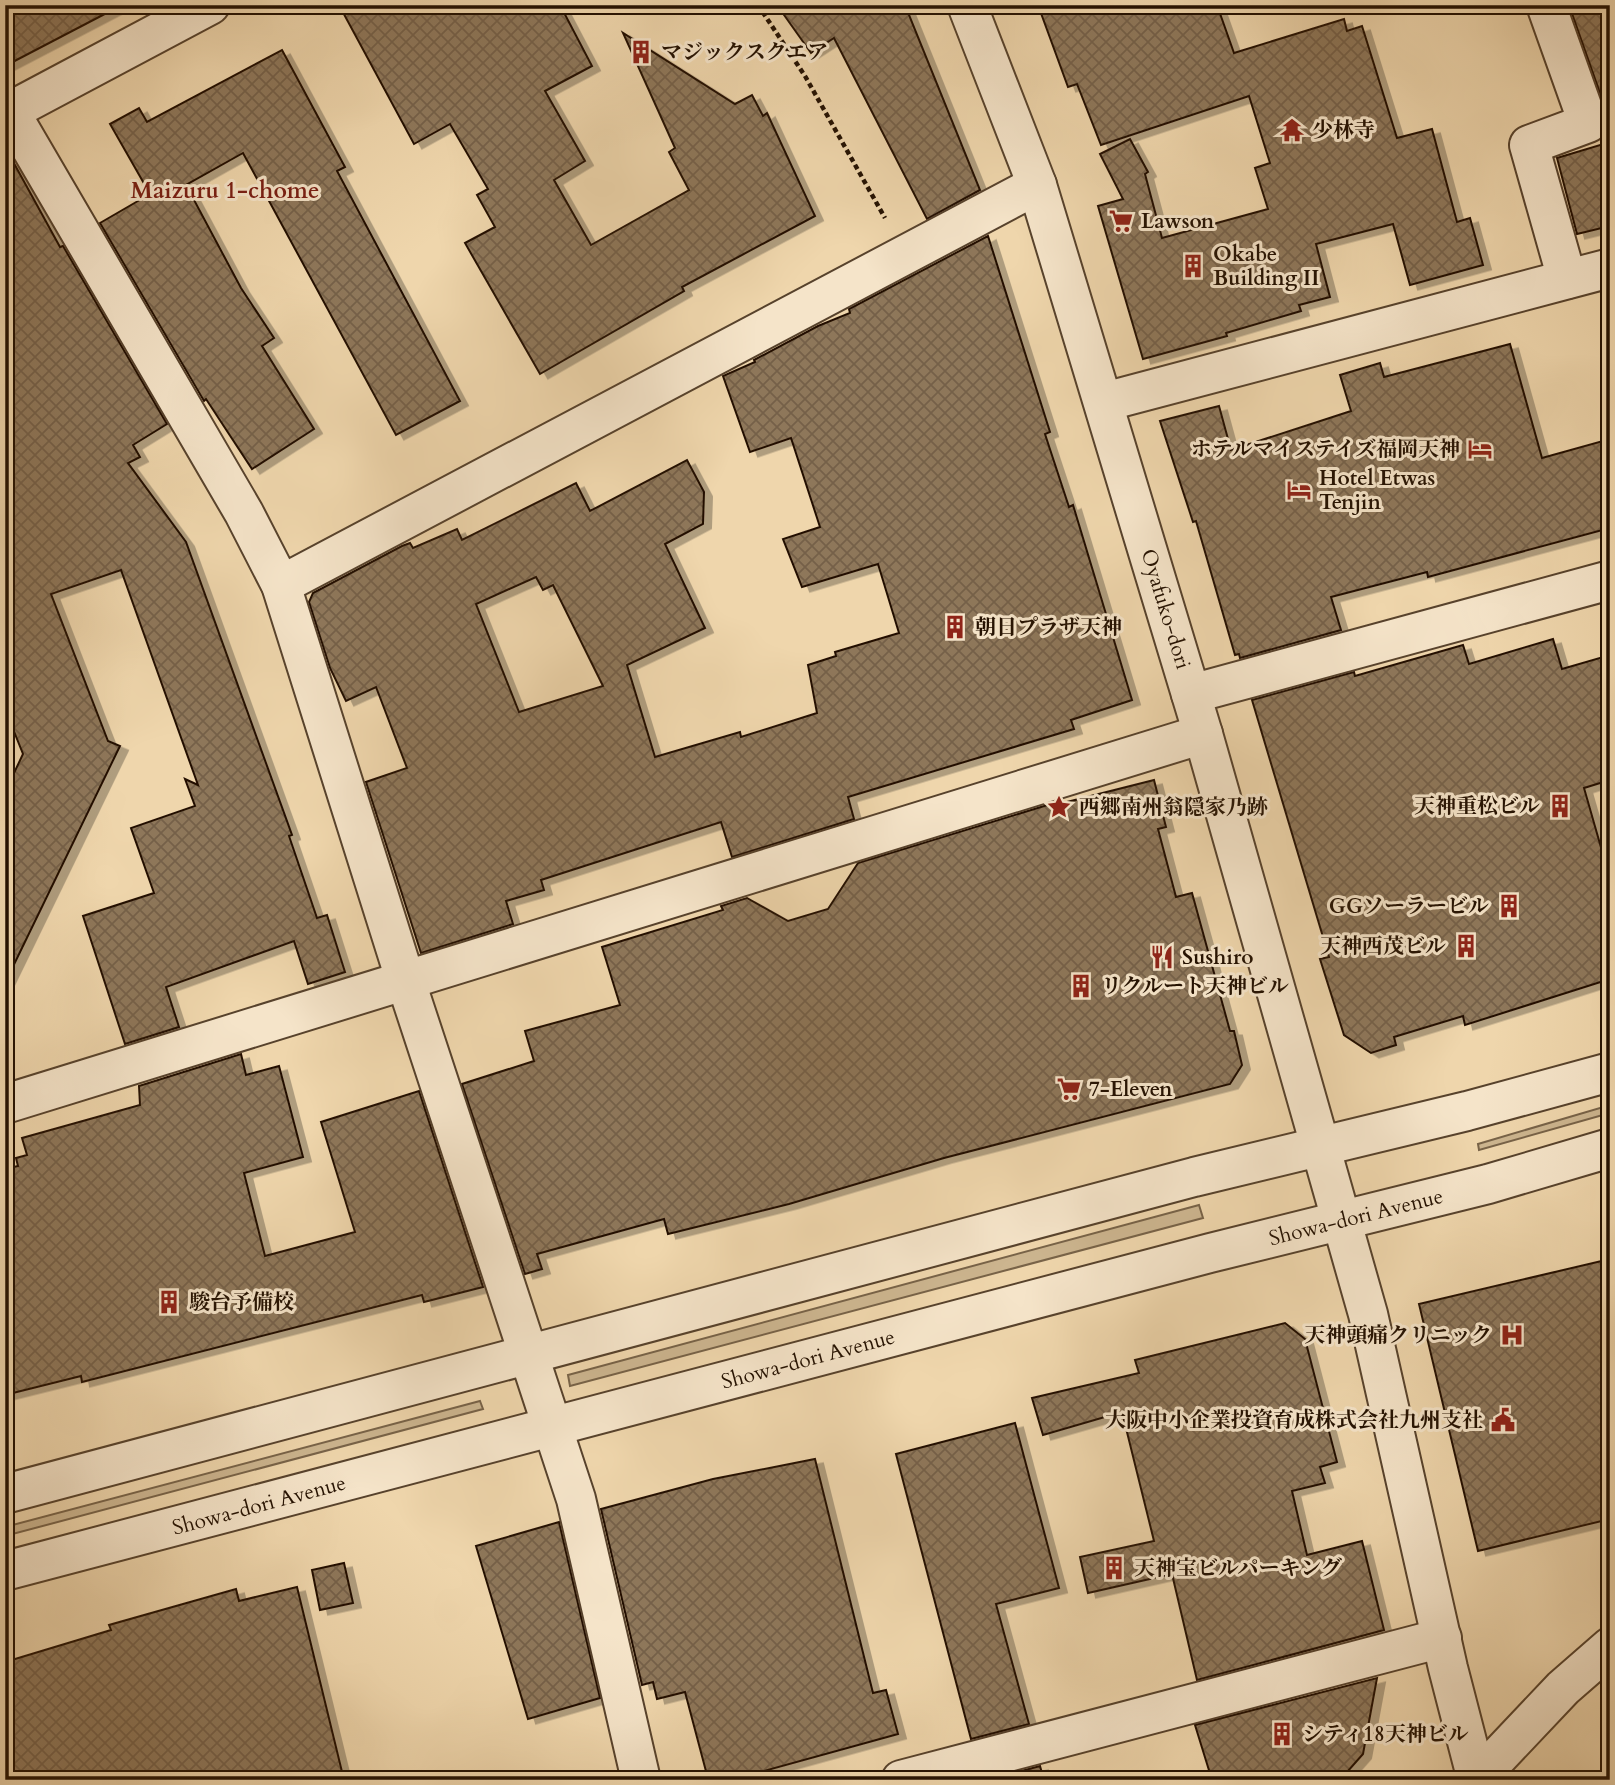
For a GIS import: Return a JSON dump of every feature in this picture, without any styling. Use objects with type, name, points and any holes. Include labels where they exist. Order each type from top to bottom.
[{"type":"street","points":[[210,5],[7,113],[244,513],[281,585],[406,982],[576,1499],[641,1780]]},
{"type":"street","name":"Oyafuko-dori","points":[[967,5],[1037,185],[1203,733],[1368,1314],[1477,1779]]},
{"type":"street","points":[[1546,5],[1588,123],[1529,145],[1567,279]]},
{"type":"street","points":[[281,585],[1037,185]]},
{"type":"street","points":[[1104,402],[1610,268]]},
{"type":"street","points":[[1191,694],[1610,580]]},
{"type":"street","points":[[5,1104],[1203,733]]},
{"type":"street","points":[[5,1494],[1180,1180],[1610,1072]]},
{"type":"street","name":"Showa-dori Avenue","points":[[5,1571],[1488,1184],[1610,1148]]},
{"type":"street","points":[[901,1780],[1442,1637]]},
{"type":"street","points":[[1477,1779],[1563,1688],[1610,1647]]},
{"type":"path","points":[[758,5],[805,76],[907,256]]},
{"type":"shaded area","points":[[1610,1105],[1610,1113],[1479,1150],[1478,1144]]},
{"type":"shaded area","points":[[1199,1205],[1203,1218],[570,1386],[568,1375]]},
{"type":"shaded area","points":[[480,1401],[483,1409],[5,1536],[5,1527]]},
{"type":"building","points":[[5,5],[122,5],[5,66]]},
{"type":"building","points":[[339,5],[560,5],[592,66],[545,91],[585,161],[554,180],[591,245],[689,190],[669,152],[675,148],[623,33],[735,104],[752,95],[763,116],[767,113],[815,216],[682,287],[684,291],[540,374],[465,243],[495,227],[477,195],[488,189],[450,124],[414,144]]},
{"type":"building","points":[[777,5],[905,5],[980,190],[927,219],[834,38],[811,53]]},
{"type":"building","points":[[1038,5],[1217,5],[1234,53],[1344,19],[1347,31],[1362,26],[1397,138],[1432,129],[1457,222],[1470,218],[1483,265],[1410,285],[1393,224],[1316,244],[1330,297],[1299,305],[1301,311],[1226,333],[1227,336],[1143,359],[1098,206],[1123,199],[1100,154],[1130,139],[1148,172],[1145,174],[1162,238],[1268,209],[1255,168],[1270,163],[1249,96],[1101,145],[1077,84],[1068,87]]},
{"type":"building","points":[[1569,5],[1610,5],[1610,112],[1607,113]]},
{"type":"building","points":[[282,50],[345,167],[337,171],[460,401],[396,435],[243,153],[186,185],[241,288],[274,338],[262,346],[314,429],[252,469],[206,399],[204,401],[100,223],[150,194],[110,124],[139,108],[147,122]]},
{"type":"building","points":[[1610,142],[1610,226],[1577,234],[1557,158]]},
{"type":"building","points":[[5,147],[60,247],[63,246],[167,424],[133,445],[140,457],[128,463],[186,542],[292,835],[289,836],[317,918],[327,915],[345,972],[308,984],[294,941],[166,987],[179,1027],[125,1044],[83,916],[154,893],[131,828],[195,806],[185,779],[198,785],[121,570],[51,594],[108,741],[120,746],[5,983],[5,792],[23,754],[5,709]]},
{"type":"building","points":[[988,236],[1050,432],[1045,434],[1069,507],[1073,505],[1132,700],[1071,720],[1074,729],[848,797],[854,819],[732,857],[721,822],[541,880],[544,890],[506,901],[513,924],[421,953],[366,782],[407,768],[376,687],[346,701],[330,668],[309,602],[313,593],[402,546],[410,543],[413,548],[457,529],[462,540],[576,483],[590,511],[687,460],[704,492],[703,524],[665,544],[705,628],[627,665],[655,757],[740,732],[741,737],[817,713],[808,665],[836,656],[835,652],[899,633],[878,564],[802,587],[783,539],[820,527],[791,438],[750,452],[723,376],[755,362],[754,360],[818,326],[850,313],[849,309]],"holes":[[[536,577],[543,590],[553,585],[603,686],[519,712],[476,604]]]},
{"type":"building","points":[[1510,344],[1542,458],[1610,439],[1610,528],[1428,577],[1427,572],[1331,597],[1341,630],[1240,658],[1239,654],[1235,655],[1196,521],[1193,522],[1160,421],[1219,406],[1231,450],[1351,411],[1340,375],[1380,363],[1384,377]]},
{"type":"building","points":[[1553,639],[1562,669],[1610,655],[1610,780],[1584,788],[1610,879],[1610,979],[1465,1025],[1463,1016],[1394,1037],[1396,1045],[1371,1053],[1344,1035],[1320,959],[1329,957],[1252,700],[1354,672],[1355,676],[1463,645],[1469,664]]},
{"type":"building","points":[[1154,780],[1166,827],[1158,829],[1176,897],[1192,893],[1230,1031],[1234,1031],[1242,1065],[1230,1084],[944,1158],[789,1204],[668,1234],[664,1219],[537,1254],[542,1269],[525,1274],[462,1084],[534,1061],[525,1031],[620,1005],[602,947],[723,910],[721,906],[747,898],[788,921],[828,909],[858,863],[1054,803],[1055,805]]},
{"type":"building","points":[[241,1054],[246,1075],[279,1066],[303,1157],[244,1173],[265,1256],[355,1232],[321,1122],[419,1091],[483,1287],[424,1302],[422,1295],[82,1382],[81,1376],[5,1395],[5,1169],[18,1166],[16,1158],[27,1155],[22,1138],[140,1105],[139,1086]]},
{"type":"building","points":[[1610,1259],[1610,1519],[1478,1551],[1419,1304]]},
{"type":"building","points":[[1285,1323],[1305,1339],[1337,1462],[1320,1467],[1325,1483],[1292,1491],[1307,1555],[1362,1541],[1384,1630],[1197,1680],[1172,1574],[1088,1593],[1080,1557],[1154,1541],[1122,1412],[1043,1435],[1032,1398],[1139,1373],[1135,1360]]},
{"type":"building","points":[[1015,1423],[1059,1588],[996,1604],[1029,1724],[971,1739],[896,1454]]},
{"type":"building","points":[[815,1459],[873,1693],[886,1690],[898,1734],[731,1780],[726,1780],[723,1771],[707,1775],[685,1692],[657,1699],[653,1682],[642,1685],[601,1509],[713,1479]]},
{"type":"building","points":[[559,1522],[600,1698],[528,1719],[476,1546]]},
{"type":"building","points":[[344,1563],[353,1603],[320,1610],[312,1570]]},
{"type":"building","points":[[297,1587],[344,1780],[5,1780],[5,1662],[111,1630],[109,1625],[236,1589],[239,1601]]},
{"type":"building","name":"シティ18天神ビル","points":[[1377,1678],[1363,1754],[1340,1780],[1212,1780],[1195,1725]]},
{"type":"building","points":[[1040,1766],[1044,1780],[988,1780]]},
{"type":"place","name":"マジックスクエア","points":[[641,52]]},
{"type":"place","name":"少林寺","points":[[1292,130]]},
{"type":"place","name":"Lawson","points":[[1121,221]]},
{"type":"place","name":"Okabe Building II","points":[[1193,266]]},
{"type":"place","name":"ホテルマイステイズ福岡天神","points":[[1480,449]]},
{"type":"place","name":"Hotel Etwas Tenjin","points":[[1299,490]]},
{"type":"place","name":"朝日プラザ天神","points":[[955,627]]},
{"type":"place","name":"天神重松ビル","points":[[1560,806]]},
{"type":"place","name":"西郷南州翁隠家乃跡","points":[[1059,807]]},
{"type":"place","name":"GGソーラービル","points":[[1509,906]]},
{"type":"place","name":"天神西茂ビル","points":[[1466,946]]},
{"type":"place","name":"Sushiro","points":[[1162,957]]},
{"type":"place","name":"リクルート天神ビル","points":[[1081,986]]},
{"type":"place","name":"7-Eleven","points":[[1069,1089]]},
{"type":"place","name":"駿台予備校","points":[[169,1302]]},
{"type":"place","name":"天神頭痛クリニック","points":[[1512,1335]]},
{"type":"place","name":"大阪中小企業投資育成株式会社九州支社","points":[[1503,1420]]},
{"type":"place","name":"天神宝ビルパーキング","points":[[1114,1568]]},
{"type":"place","name":"シティ18天神ビル","points":[[1282,1734]]},
{"type":"district","name":"Maizuru 1-chome","points":[[225,190]]}]
